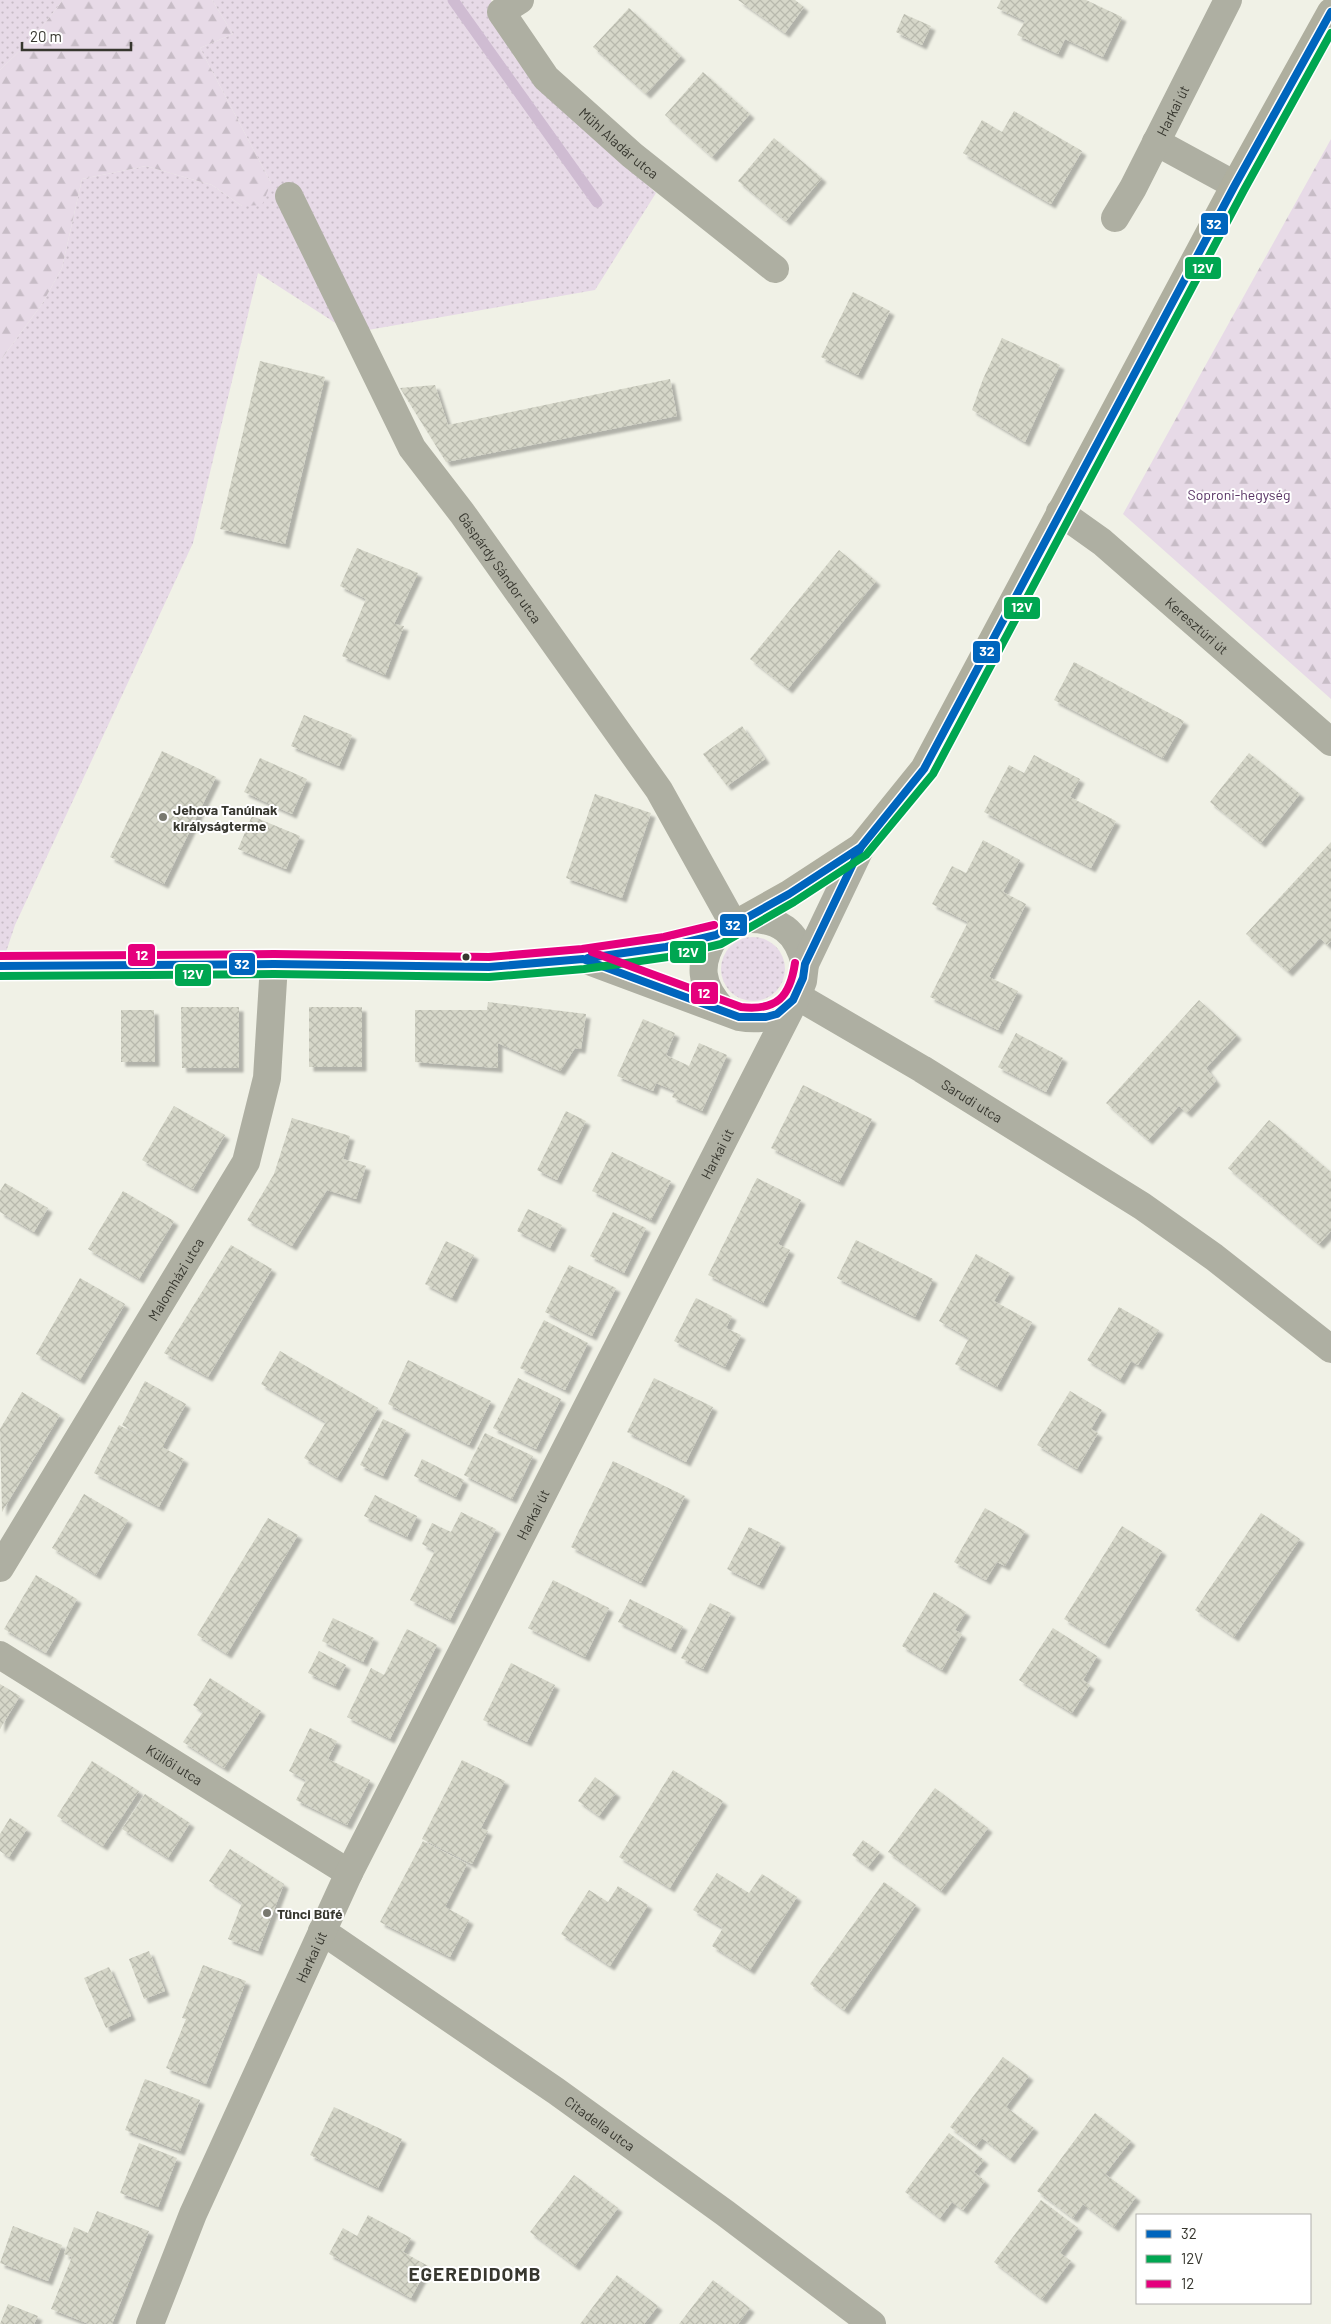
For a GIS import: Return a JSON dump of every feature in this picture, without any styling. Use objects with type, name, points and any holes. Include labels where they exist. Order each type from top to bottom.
[{"type":"main road","name":"Harkai út","points":[[861,847],[924,769],[1235,185],[1331,12]]},
{"type":"main road","points":[[0,966],[274,964],[489,967],[583,959],[666,947],[732,926],[789,894],[861,847]]},
{"type":"street","name":"Mühl Aladár utca","points":[[520,0],[501,12],[546,78],[632,156],[775,269]]},
{"type":"street","name":"Harkai út","points":[[1115,218],[1228,0]]},
{"type":"street","points":[[1156,142],[1235,185]]},
{"type":"street","name":"Gáspárdy Sándor utca","points":[[289,196],[412,448],[462,513],[659,790],[732,926]]},
{"type":"street","name":"Keresztúri út","points":[[1060,512],[1102,542],[1331,742]]},
{"type":"street","name":"Harkai út","points":[[150,2324],[193,2214],[349,1873],[797,996],[803,981],[805,964],[861,847]]},
{"type":"street","points":[[723,1010],[712,997],[705,982],[703,965],[707,949],[732,926],[762,918],[778,924],[792,934],[801,948],[805,964]]},
{"type":"street","points":[[583,959],[739,1017],[755,1020],[772,1016],[786,1008],[797,996]]},
{"type":"street","name":"Malomházi utca","points":[[0,1568],[246,1162],[267,1078],[274,964]]},
{"type":"street","name":"Sarudi utca","points":[[797,996],[922,1069],[1142,1206],[1214,1257],[1331,1349]]},
{"type":"street","name":"Küllői utca","points":[[0,1655],[349,1873]]},
{"type":"street","name":"Citadella utca","points":[[322,1931],[556,2091],[725,2213],[872,2324]]},
{"type":"green space","points":[[0,0],[63,0],[35,36],[0,70]]},
{"type":"green space","points":[[63,0],[212,0],[233,34],[200,48],[271,183],[262,205],[242,206],[212,185],[146,166],[82,179],[62,268],[42,304],[0,361],[0,70],[35,36]]},
{"type":"green space","points":[[212,0],[491,0],[498,25],[515,58],[548,93],[656,193],[595,290],[351,333],[258,273],[193,543],[15,925],[6,952],[0,952],[0,361],[42,304],[62,268],[82,179],[146,166],[212,185],[242,206],[271,183],[200,48],[233,34]]},
{"type":"green space","name":"Soproni-hegység","points":[[1331,139],[1331,699],[1123,514]]},
{"type":"green space","points":[[753,937],[771,943],[779,951],[785,969],[779,987],[771,995],[753,1001],[735,995],[727,987],[721,969],[727,951],[735,943]]},
{"type":"building","points":[[738,0],[795,0],[804,7],[785,33]]},
{"type":"building","points":[[1001,0],[1086,0],[1122,17],[1103,57],[1065,39],[1058,54],[1017,35],[1025,21],[997,8]]},
{"type":"building","points":[[629,8],[681,56],[646,94],[593,47]]},
{"type":"building","points":[[904,14],[931,26],[922,45],[896,32]]},
{"type":"building","points":[[703,72],[750,114],[712,157],[665,115]]},
{"type":"building","points":[[1014,111],[1082,151],[1051,204],[963,153],[982,120],[1002,132]]},
{"type":"building","points":[[774,138],[822,178],[786,221],[738,181]]},
{"type":"building","points":[[853,292],[890,311],[858,375],[821,357]]},
{"type":"building","points":[[1002,338],[1060,365],[1025,442],[972,410],[983,379]]},
{"type":"building","points":[[260,361],[325,377],[285,544],[220,529]]},
{"type":"building","points":[[670,379],[677,416],[446,462],[400,388],[435,385],[448,425]]},
{"type":"building","points":[[357,548],[418,573],[394,624],[404,626],[385,675],[342,656],[366,599],[340,586]]},
{"type":"building","points":[[839,550],[876,581],[788,689],[750,659]]},
{"type":"building","points":[[1074,662],[1184,721],[1163,758],[1054,700]]},
{"type":"building","points":[[304,715],[352,735],[339,766],[291,746]]},
{"type":"building","points":[[742,726],[765,759],[727,786],[703,754]]},
{"type":"building","name":"Jehova Tanúinak királyságterme","points":[[162,751],[216,777],[164,884],[110,857]]},
{"type":"building","points":[[1249,753],[1300,794],[1261,843],[1210,802]]},
{"type":"building","points":[[1034,755],[1080,779],[1070,797],[1116,821],[1091,868],[984,812],[1009,765],[1024,773]]},
{"type":"building","points":[[260,758],[307,779],[292,814],[244,792]]},
{"type":"building","points":[[595,794],[651,813],[622,898],[566,878]]},
{"type":"building","points":[[252,816],[300,836],[286,869],[238,849]]},
{"type":"building","points":[[983,840],[1020,860],[1003,892],[1026,904],[989,977],[1018,991],[998,1030],[930,997],[968,922],[932,904],[952,866],[966,873]]},
{"type":"building","points":[[1331,842],[1331,941],[1327,945],[1320,938],[1288,972],[1246,934]]},
{"type":"building","points":[[1199,1000],[1237,1035],[1206,1068],[1216,1081],[1187,1113],[1179,1106],[1148,1140],[1106,1103]]},
{"type":"building","points":[[488,1002],[586,1014],[581,1049],[575,1048],[560,1071],[498,1043],[498,1068],[415,1062],[415,1010],[487,1010]]},
{"type":"building","points":[[181,1007],[239,1007],[239,1068],[182,1068]]},
{"type":"building","points":[[309,1007],[362,1007],[362,1067],[309,1067]]},
{"type":"building","points":[[121,1010],[154,1010],[155,1062],[121,1062]]},
{"type":"building","points":[[643,1019],[675,1033],[666,1055],[689,1066],[699,1043],[727,1055],[702,1111],[672,1097],[675,1091],[656,1083],[653,1091],[617,1076]]},
{"type":"building","points":[[1016,1033],[1063,1058],[1046,1092],[998,1067]]},
{"type":"building","points":[[803,1085],[872,1119],[839,1182],[771,1148]]},
{"type":"building","points":[[174,1106],[225,1135],[193,1189],[142,1160]]},
{"type":"building","points":[[566,1111],[586,1121],[557,1180],[537,1170]]},
{"type":"building","points":[[292,1118],[350,1136],[343,1159],[366,1166],[356,1199],[327,1190],[292,1246],[247,1220],[274,1174]]},
{"type":"building","points":[[1269,1120],[1331,1172],[1331,1231],[1319,1244],[1228,1168]]},
{"type":"building","points":[[612,1152],[671,1181],[651,1220],[592,1191]]},
{"type":"building","points":[[757,1178],[801,1200],[778,1244],[790,1250],[763,1303],[708,1275]]},
{"type":"building","points":[[5,1183],[48,1208],[34,1232],[0,1212],[0,1191]]},
{"type":"building","points":[[123,1191],[174,1221],[139,1279],[88,1249]]},
{"type":"building","points":[[528,1209],[562,1225],[550,1248],[517,1231]]},
{"type":"building","points":[[613,1212],[646,1228],[624,1273],[590,1256]]},
{"type":"building","points":[[856,1240],[933,1279],[915,1317],[837,1278]]},
{"type":"building","points":[[446,1241],[474,1255],[452,1298],[425,1284]]},
{"type":"building","points":[[231,1245],[272,1269],[208,1377],[164,1353]]},
{"type":"building","points":[[976,1254],[1010,1273],[994,1301],[1032,1322],[997,1387],[955,1364],[969,1338],[939,1321]]},
{"type":"building","points":[[569,1265],[616,1288],[592,1336],[545,1312]]},
{"type":"building","points":[[80,1278],[125,1304],[80,1380],[36,1354]]},
{"type":"building","points":[[696,1298],[732,1316],[726,1328],[741,1335],[725,1367],[674,1341]]},
{"type":"building","points":[[1119,1307],[1159,1330],[1138,1365],[1131,1361],[1120,1380],[1087,1360]]},
{"type":"building","points":[[544,1320],[588,1343],[565,1390],[520,1368]]},
{"type":"building","points":[[280,1351],[378,1408],[337,1478],[304,1458],[326,1422],[261,1384]]},
{"type":"building","points":[[408,1360],[491,1401],[469,1445],[388,1404]]},
{"type":"building","points":[[518,1378],[561,1399],[536,1449],[493,1428]]},
{"type":"building","points":[[654,1378],[713,1407],[686,1462],[627,1432]]},
{"type":"building","points":[[145,1381],[186,1404],[162,1447],[184,1459],[159,1507],[94,1473],[119,1425],[149,1441],[122,1425]]},
{"type":"building","points":[[1070,1391],[1102,1410],[1091,1429],[1098,1433],[1077,1469],[1037,1445]]},
{"type":"building","points":[[22,1392],[60,1415],[2,1512],[0,1429]]},
{"type":"building","points":[[383,1419],[406,1430],[383,1476],[360,1465]]},
{"type":"building","points":[[485,1433],[533,1456],[512,1499],[464,1475]]},
{"type":"building","points":[[422,1459],[464,1480],[456,1497],[414,1476]]},
{"type":"building","points":[[613,1461],[685,1496],[641,1583],[571,1547]]},
{"type":"building","points":[[84,1494],[128,1520],[96,1575],[52,1548]]},
{"type":"building","points":[[375,1495],[417,1516],[407,1537],[364,1516]]},
{"type":"building","points":[[985,1508],[1025,1531],[1005,1566],[997,1562],[986,1580],[954,1562]]},
{"type":"building","points":[[461,1512],[496,1529],[450,1620],[410,1600],[435,1551],[422,1544],[432,1523],[451,1532]]},
{"type":"building","points":[[1261,1513],[1300,1539],[1234,1637],[1195,1610]]},
{"type":"building","points":[[268,1518],[298,1535],[227,1654],[197,1635]]},
{"type":"building","points":[[1122,1526],[1162,1551],[1105,1644],[1064,1619]]},
{"type":"building","points":[[749,1527],[781,1543],[759,1585],[727,1569]]},
{"type":"building","points":[[36,1575],[77,1599],[46,1653],[4,1629]]},
{"type":"building","points":[[553,1580],[609,1608],[585,1657],[528,1628]]},
{"type":"building","points":[[934,1592],[966,1612],[955,1630],[962,1634],[942,1670],[902,1646]]},
{"type":"building","points":[[630,1599],[683,1626],[671,1649],[618,1622]]},
{"type":"building","points":[[710,1603],[731,1613],[703,1669],[681,1658]]},
{"type":"building","points":[[333,1618],[374,1638],[363,1662],[322,1641]]},
{"type":"building","points":[[1053,1628],[1097,1656],[1083,1680],[1090,1685],[1072,1713],[1019,1680]]},
{"type":"building","points":[[407,1629],[437,1645],[390,1739],[347,1717],[371,1668],[384,1675]]},
{"type":"building","points":[[319,1651],[346,1665],[335,1686],[308,1673]]},
{"type":"building","points":[[511,1663],[555,1685],[527,1742],[483,1720]]},
{"type":"building","points":[[210,1678],[261,1711],[224,1768],[183,1742],[203,1712],[193,1705]]},
{"type":"building","points":[[0,1684],[20,1696],[0,1729]]},
{"type":"building","points":[[310,1728],[337,1741],[328,1759],[370,1780],[347,1825],[296,1800],[306,1780],[289,1771]]},
{"type":"building","points":[[462,1760],[505,1781],[481,1828],[488,1831],[472,1864],[422,1839]]},
{"type":"building","points":[[92,1761],[139,1791],[103,1846],[57,1816]]},
{"type":"building","points":[[673,1770],[723,1801],[670,1888],[619,1857]]},
{"type":"building","points":[[595,1777],[616,1793],[599,1816],[578,1801]]},
{"type":"building","points":[[935,1788],[988,1828],[941,1891],[888,1852]]},
{"type":"building","points":[[145,1794],[190,1823],[168,1858],[122,1829]]},
{"type":"building","points":[[10,1818],[27,1829],[9,1857],[0,1851],[0,1834]]},
{"type":"building","points":[[863,1840],[880,1852],[868,1867],[852,1855]]},
{"type":"building","points":[[423,1841],[467,1864],[445,1907],[469,1920],[450,1957],[380,1922]]},
{"type":"building","points":[[230,1849],[284,1884],[258,1951],[228,1939],[242,1903],[209,1881]]},
{"type":"building","points":[[717,1873],[749,1893],[762,1874],[797,1897],[750,1970],[712,1946],[723,1928],[693,1910]]},
{"type":"building","points":[[884,1882],[916,1905],[844,2010],[810,1984]]},
{"type":"building","points":[[618,1886],[648,1905],[610,1966],[561,1934],[589,1890],[608,1902]]},
{"type":"building","points":[[149,1951],[165,1991],[144,1999],[129,1959]]},
{"type":"building","points":[[203,1965],[246,1981],[206,2084],[166,2068],[186,2019],[182,2018]]},
{"type":"building","points":[[109,1967],[131,2016],[106,2028],[84,1978]]},
{"type":"building","points":[[1003,2057],[1029,2076],[1006,2107],[1034,2128],[1010,2159],[982,2138],[976,2146],[950,2127]]},
{"type":"building","points":[[145,2079],[200,2100],[180,2151],[125,2130]]},
{"type":"building","points":[[334,2107],[402,2139],[378,2188],[310,2155]]},
{"type":"building","points":[[1095,2113],[1131,2141],[1105,2174],[1136,2197],[1114,2227],[1083,2204],[1073,2218],[1037,2191]]},
{"type":"building","points":[[949,2133],[984,2160],[974,2172],[985,2181],[963,2210],[952,2202],[940,2218],[905,2192]]},
{"type":"building","points":[[139,2143],[177,2158],[158,2207],[120,2193]]},
{"type":"building","points":[[574,2175],[618,2208],[575,2266],[530,2232]]},
{"type":"building","points":[[1041,2200],[1078,2228],[1060,2253],[1071,2261],[1042,2299],[994,2262]]},
{"type":"building","points":[[97,2211],[149,2231],[112,2324],[89,2324],[51,2309],[72,2257],[64,2254],[74,2227],[88,2233]]},
{"type":"building","points":[[368,2215],[411,2238],[403,2252],[428,2266],[411,2298],[329,2254],[343,2228],[357,2236]]},
{"type":"building","points":[[13,2226],[62,2245],[48,2281],[0,2263]]},
{"type":"building","points":[[617,2275],[658,2306],[644,2324],[580,2324]]},
{"type":"building","points":[[713,2280],[750,2308],[738,2324],[679,2324]]},
{"type":"building","points":[[8,2304],[38,2316],[34,2324],[0,2324]]},
{"type":"waterway","points":[[453,0],[597,202]]},
{"type":"transit line","name":"32","points":[[0,966],[274,964],[489,967],[583,959],[739,1017],[766,1017],[777,1014],[793,1000],[803,978],[805,964],[861,847],[924,769],[1235,185],[1331,12]]},
{"type":"transit line","name":"12V","points":[[0,976],[274,974],[489,977],[584,969],[668,957],[721,944],[794,902],[866,855],[933,774],[1244,190],[1331,33]]},
{"type":"transit line","name":"32","points":[[588,958],[666,947],[716,935],[789,894],[861,847]]},
{"type":"transit line","name":"12","points":[[0,956],[274,954],[489,957],[582,949],[664,937],[714,925]]},
{"type":"transit line","name":"12","points":[[592,952],[741,1007],[753,1008],[764,1007],[780,999],[790,985],[795,963]]},
{"type":"place","name":"Jehova Tanúinak királyságterme","points":[[163,817]]},
{"type":"place","name":"Tünci Büfé","points":[[267,1913]]},
{"type":"district","name":"EGEREDIDOMB","points":[[475,2273]]}]
